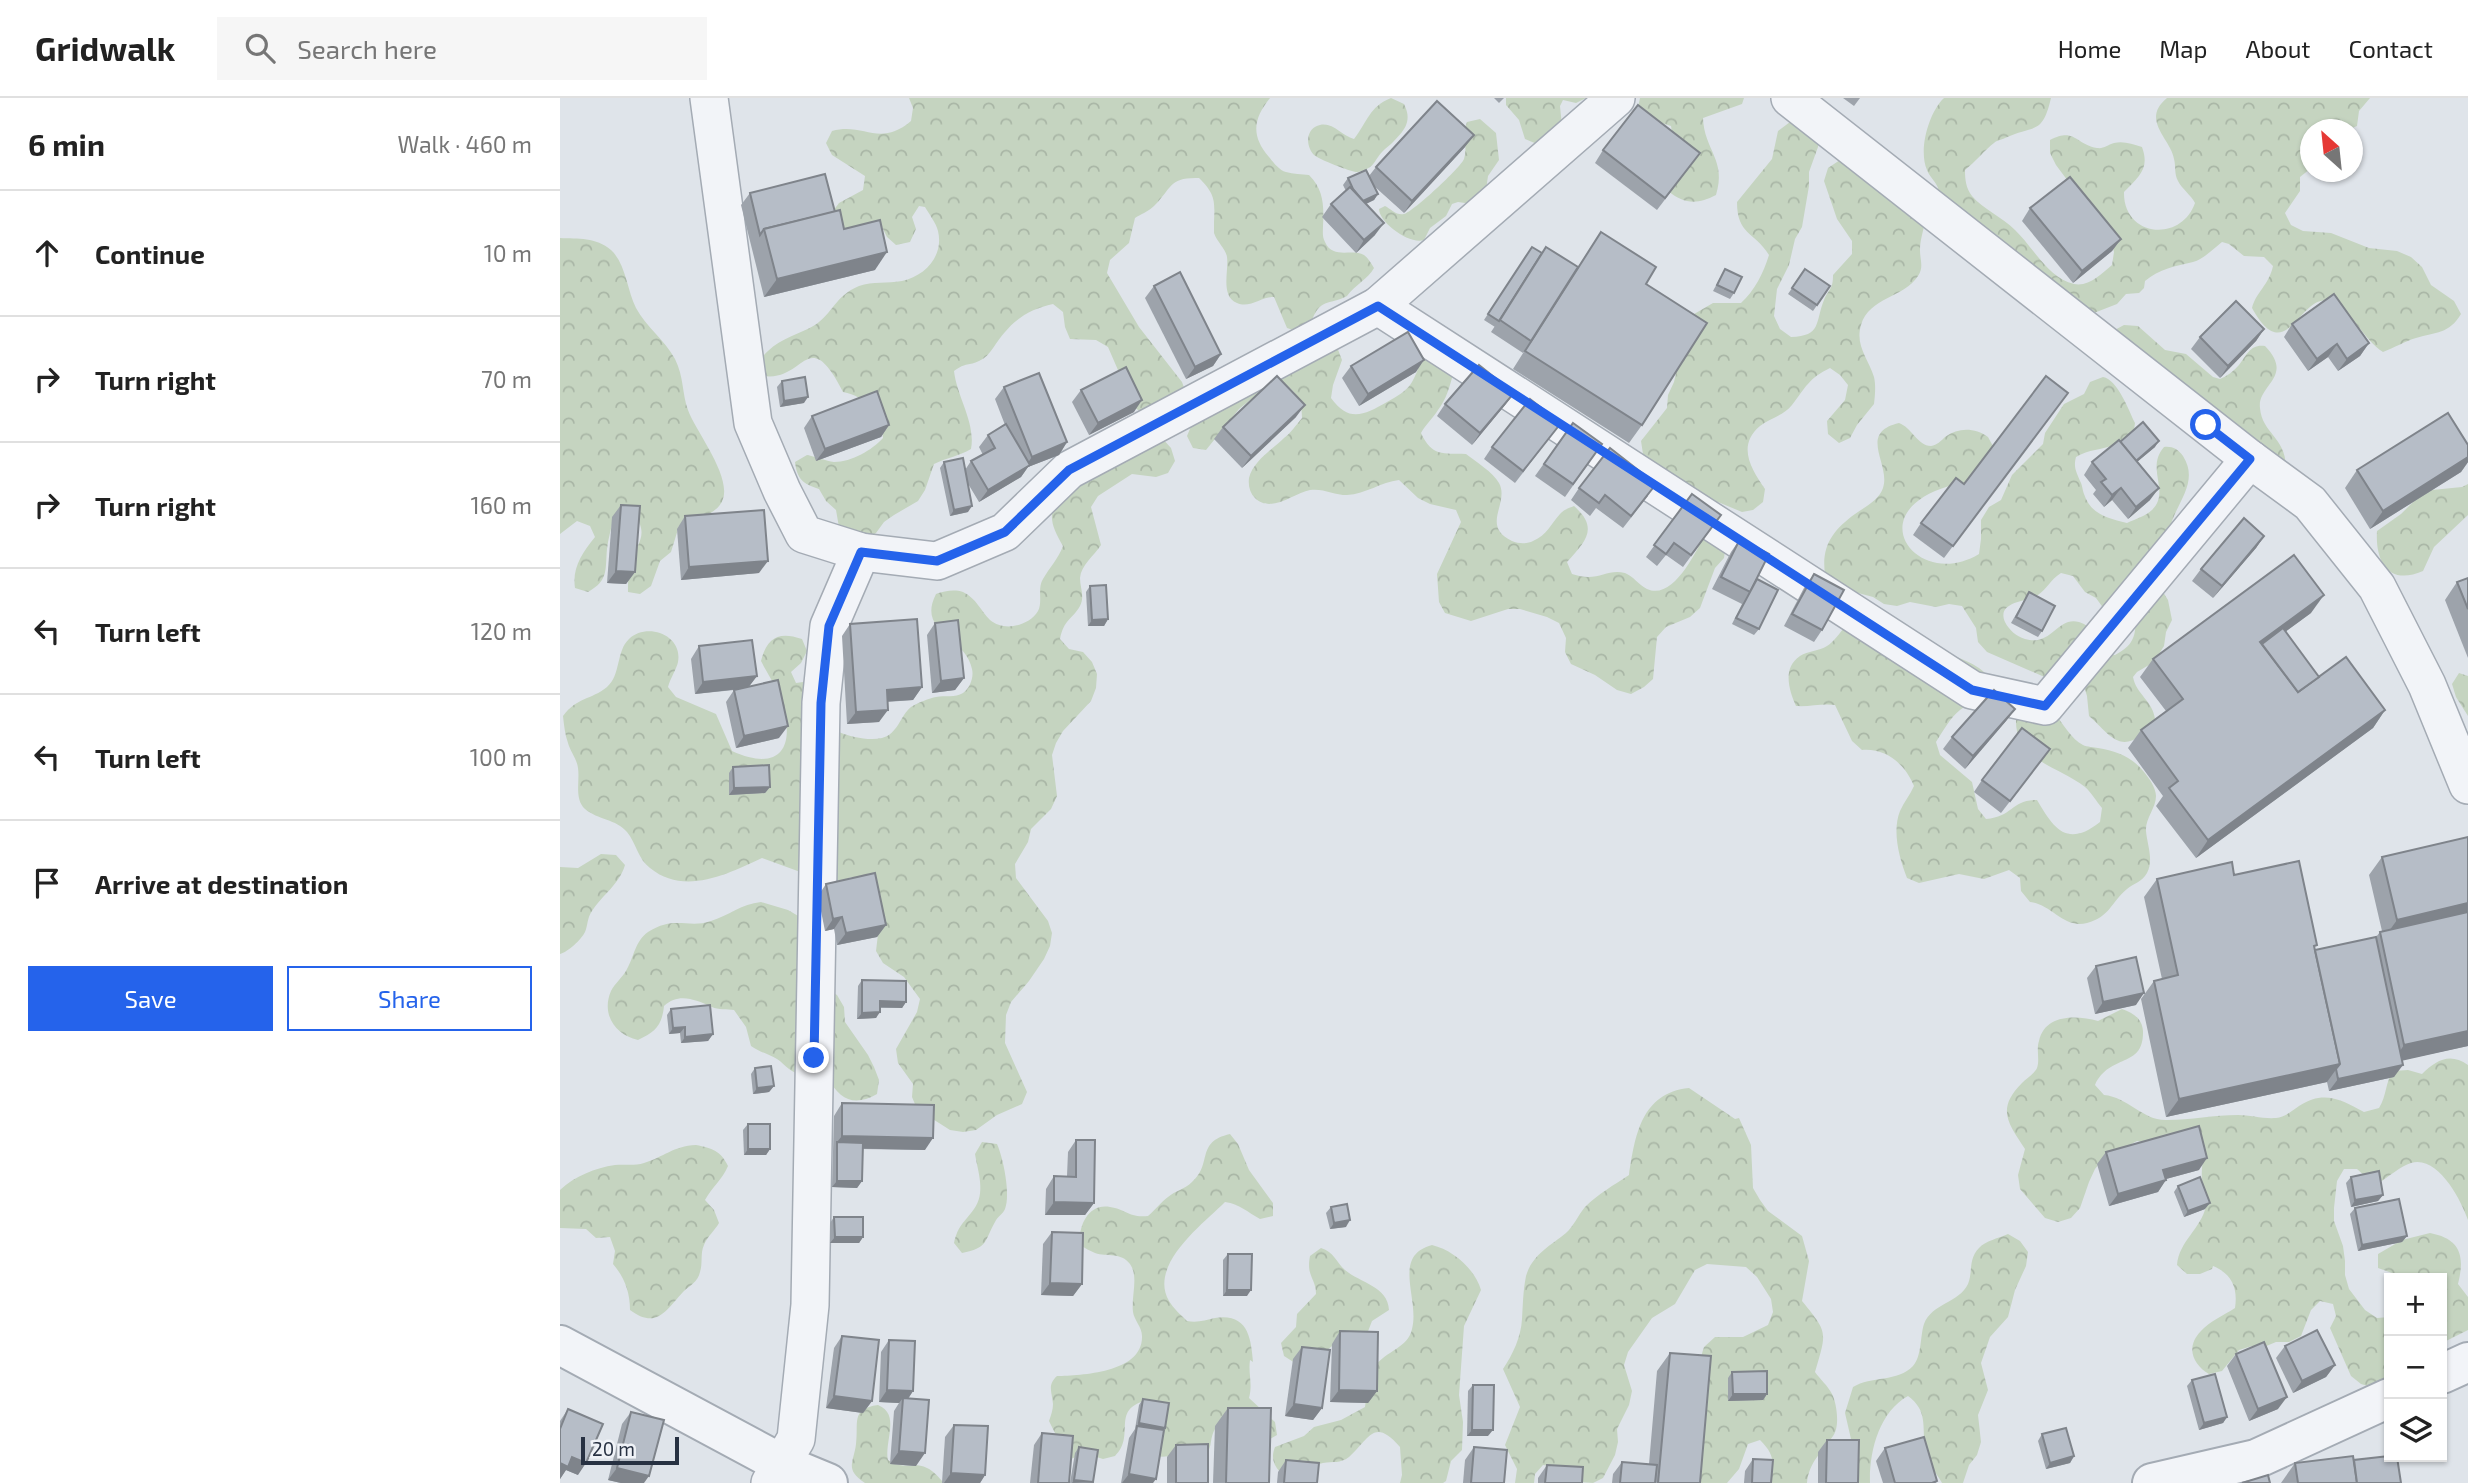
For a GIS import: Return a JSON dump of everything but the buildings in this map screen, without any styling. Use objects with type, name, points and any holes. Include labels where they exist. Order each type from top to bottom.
[{"type":"street","points":[[709,98],[753,423],[782,491],[804,534],[861,552],[937,561],[1005,532],[1069,470],[1378,306],[1616,98]]},
{"type":"street","points":[[1790,98],[2250,459],[2310,503],[2377,587],[2427,685],[2468,785]]},
{"type":"street","points":[[1378,306],[1972,690],[2045,706],[2250,459]]},
{"type":"street","points":[[776,1473],[796,1439],[810,1304],[821,703],[829,626],[861,552]]},
{"type":"street","points":[[560,1345],[776,1473],[828,1483]]},
{"type":"street","points":[[2447,1372],[2468,1362]]},
{"type":"street","points":[[2152,1483],[2256,1459],[2387,1399]]},
{"type":"green space","points":[[909,98],[1270,98],[1260,113],[1256,127],[1263,149],[1281,170],[1309,175],[1318,186],[1322,199],[1323,236],[1328,247],[1333,251],[1364,255],[1374,268],[1347,296],[1321,306],[1311,323],[1293,330],[1287,328],[1274,297],[1247,304],[1232,300],[1226,283],[1226,254],[1214,233],[1211,193],[1199,178],[1182,179],[1172,185],[1152,208],[1135,218],[1129,243],[1110,260],[1107,273],[1139,327],[1182,382],[1187,396],[1150,419],[1134,407],[1108,347],[1096,340],[1070,339],[1063,312],[1053,304],[1039,308],[1015,322],[983,359],[954,371],[969,420],[971,449],[934,464],[918,501],[884,522],[876,533],[865,540],[840,533],[836,510],[826,501],[819,489],[802,480],[797,473],[795,462],[807,455],[834,462],[861,454],[883,438],[880,422],[866,402],[843,392],[831,371],[821,361],[812,358],[786,373],[774,376],[759,375],[760,365],[763,356],[773,347],[815,325],[851,290],[864,284],[896,282],[910,278],[931,264],[939,240],[938,231],[925,207],[919,206],[912,217],[916,229],[910,242],[896,245],[887,237],[881,225],[846,241],[830,215],[839,203],[863,190],[865,176],[832,155],[826,143],[832,131],[853,129],[880,134],[900,129],[911,121],[913,108]]},
{"type":"green space","points":[[1391,98],[1404,104],[1408,120],[1398,137],[1368,169],[1358,172],[1350,170],[1322,159],[1311,151],[1308,137],[1315,127],[1333,127],[1354,139],[1373,110]]},
{"type":"green space","points":[[1506,98],[1586,98],[1576,103],[1563,100],[1560,106],[1562,126],[1537,144],[1525,139],[1519,120],[1506,105]]},
{"type":"green space","points":[[1640,98],[1744,98],[1742,104],[1703,118],[1704,129],[1719,173],[1716,195],[1691,202],[1668,191],[1673,139],[1671,126],[1646,118],[1638,107]]},
{"type":"green space","points":[[1944,98],[2051,98],[2040,124],[1995,142],[1965,170],[1966,181],[1972,196],[2015,230],[2049,269],[2065,281],[2085,284],[2112,265],[2114,252],[2111,239],[2056,165],[2050,153],[2050,140],[2065,135],[2097,148],[2121,142],[2142,147],[2144,167],[2124,192],[2126,207],[2142,226],[2166,229],[2188,216],[2195,203],[2178,181],[2172,152],[2157,122],[2159,106],[2167,98],[2370,98],[2359,111],[2358,119],[2300,119],[2300,191],[2285,213],[2291,225],[2303,231],[2331,233],[2369,248],[2397,251],[2411,257],[2422,267],[2431,285],[2454,301],[2461,314],[2447,329],[2412,339],[2383,352],[2343,310],[2328,301],[2318,302],[2309,308],[2284,331],[2274,332],[2264,325],[2252,308],[2273,266],[2264,257],[2244,256],[2222,242],[2197,261],[2168,268],[2150,277],[2139,293],[2126,294],[2117,304],[2081,318],[1940,221],[1938,188],[1927,170],[1924,152],[1926,132]]},
{"type":"green space","points":[[1798,116],[1819,134],[1818,147],[1809,172],[1802,227],[1795,239],[1789,265],[1777,289],[1774,316],[1780,329],[1791,337],[1813,331],[1833,275],[1852,254],[1852,241],[1837,219],[1824,181],[1828,168],[1840,160],[1925,223],[1920,247],[1921,270],[1912,283],[1871,309],[1861,325],[1860,339],[1874,377],[1875,398],[1874,404],[1850,438],[1839,443],[1828,434],[1827,421],[1845,400],[1848,385],[1830,368],[1812,380],[1788,409],[1764,423],[1753,434],[1749,442],[1749,458],[1765,489],[1763,502],[1753,510],[1742,512],[1718,502],[1704,502],[1652,464],[1643,454],[1641,441],[1667,408],[1689,317],[1713,303],[1741,303],[1761,275],[1769,255],[1743,227],[1737,202],[1772,159],[1778,131]]},
{"type":"green space","points":[[1480,119],[1496,133],[1499,160],[1488,176],[1486,190],[1472,204],[1452,204],[1446,216],[1430,228],[1424,240],[1418,241],[1403,236],[1389,226],[1379,209],[1385,206],[1396,213],[1404,214],[1426,198],[1461,164],[1465,154],[1467,122]]},
{"type":"green space","points":[[560,238],[593,241],[605,246],[616,256],[636,308],[675,359],[688,410],[722,478],[724,489],[720,505],[704,516],[679,526],[671,552],[660,561],[651,586],[640,594],[628,592],[630,566],[641,534],[635,515],[613,520],[607,545],[605,574],[600,583],[588,592],[575,588],[574,581],[579,561],[595,537],[590,526],[577,521],[560,534]]},
{"type":"green space","points":[[2124,325],[2138,326],[2165,350],[2186,354],[2213,377],[2220,379],[2235,369],[2252,348],[2265,346],[2273,357],[2276,373],[2264,393],[2260,408],[2265,424],[2282,448],[2286,466],[2111,332]]},
{"type":"green space","points":[[1337,347],[1342,360],[1331,398],[1351,414],[1364,413],[1398,396],[1414,378],[1428,348],[1453,374],[1443,402],[1421,433],[1425,441],[1439,452],[1466,454],[1496,479],[1501,491],[1498,528],[1512,541],[1526,543],[1538,539],[1561,513],[1574,506],[1582,514],[1588,528],[1584,541],[1567,562],[1572,574],[1589,577],[1612,572],[1625,573],[1647,589],[1657,591],[1666,588],[1682,573],[1705,534],[1726,544],[1724,558],[1715,568],[1700,608],[1690,617],[1666,627],[1657,637],[1653,679],[1631,694],[1617,690],[1595,675],[1571,664],[1565,652],[1566,638],[1559,623],[1547,617],[1520,609],[1508,609],[1471,621],[1445,613],[1439,602],[1437,574],[1461,522],[1456,510],[1430,504],[1418,498],[1399,480],[1354,494],[1310,490],[1268,504],[1255,498],[1249,487],[1251,472],[1302,418],[1298,399],[1285,384],[1259,393],[1239,409],[1206,450],[1193,448],[1187,436],[1192,424]]},
{"type":"green space","points":[[2103,377],[2118,389],[2135,423],[2134,430],[2120,442],[2076,457],[2076,470],[2091,507],[2101,514],[2127,523],[2150,512],[2159,495],[2157,463],[2164,447],[2175,449],[2183,456],[2189,474],[2186,491],[2171,524],[2104,609],[2096,598],[2085,592],[2073,576],[2061,573],[2038,595],[2014,603],[2003,615],[2013,632],[2025,639],[2034,640],[2048,636],[2065,623],[2079,622],[2092,631],[2108,654],[2115,655],[2132,640],[2135,603],[2161,589],[2168,600],[2172,620],[2166,632],[2164,646],[2154,662],[2133,677],[2155,719],[2140,736],[2125,742],[2112,737],[2089,716],[2083,683],[2049,679],[1987,652],[1978,642],[1976,628],[1962,606],[1949,604],[1936,607],[1910,602],[1897,606],[1884,604],[1873,597],[1847,590],[1825,574],[1824,564],[1827,547],[1835,533],[1881,492],[1884,479],[1878,450],[1880,434],[1899,423],[1922,443],[1931,446],[1961,430],[1972,430],[1988,437],[1994,448],[1961,491],[1949,486],[1922,498],[1907,513],[1902,529],[1907,544],[1919,556],[1936,563],[1956,563],[1979,554],[1981,520],[1989,507],[2001,500],[2012,475],[2043,444],[2045,433],[2064,404],[2084,394],[2090,382]]},
{"type":"green space","points":[[1161,437],[1171,448],[1175,461],[1168,473],[1156,477],[1132,474],[1098,496],[1091,507],[1101,545],[1083,569],[1080,578],[1081,602],[1064,627],[1060,639],[1069,649],[1083,652],[1092,662],[1097,674],[1096,688],[1091,701],[1063,731],[1056,743],[1052,755],[1057,796],[1051,809],[1031,829],[1028,842],[1015,864],[1016,878],[1048,921],[1052,933],[1044,959],[1011,1002],[1006,1015],[1005,1043],[1027,1092],[1022,1104],[997,1115],[976,1130],[950,1130],[917,1109],[912,1097],[913,1084],[898,1063],[896,1049],[917,1012],[920,999],[904,977],[883,963],[876,951],[881,909],[864,877],[851,877],[839,882],[825,881],[762,858],[706,880],[677,880],[663,876],[646,864],[623,828],[590,813],[582,805],[578,795],[577,765],[567,740],[563,716],[574,705],[607,687],[615,676],[622,650],[629,639],[636,634],[654,632],[669,638],[678,653],[677,664],[668,687],[676,697],[716,714],[732,751],[764,759],[775,756],[786,740],[787,727],[777,692],[761,661],[771,641],[787,636],[802,639],[807,651],[801,663],[791,672],[796,683],[810,681],[839,732],[866,739],[887,736],[911,707],[939,696],[960,695],[971,682],[972,672],[968,658],[932,618],[936,594],[963,592],[975,601],[990,620],[1002,626],[1016,626],[1029,620],[1038,611],[1041,583],[1063,546],[1052,522],[1052,511],[1057,498]]},
{"type":"green space","points":[[2468,484],[2468,515],[2434,547],[2423,571],[2401,575],[2386,568],[2379,552],[2377,531],[2401,514],[2420,495],[2432,490]]},
{"type":"green space","points":[[1846,626],[1958,657],[1987,675],[1992,686],[1985,694],[1956,713],[1936,742],[1940,755],[1972,782],[1978,809],[1986,819],[2002,815],[2022,803],[2037,800],[2049,819],[2062,832],[2079,834],[2100,822],[2102,808],[2087,789],[2039,760],[2022,744],[2017,732],[2016,718],[2054,713],[2079,743],[2118,753],[2134,762],[2150,780],[2156,796],[2146,827],[2150,863],[2145,876],[2127,889],[2101,917],[2079,924],[2064,920],[2045,907],[2030,902],[2021,891],[2020,878],[2009,870],[1984,879],[1959,874],[1919,883],[1907,878],[1899,853],[1897,827],[1900,811],[1914,786],[1910,778],[1894,759],[1879,752],[1862,750],[1852,741],[1835,705],[1796,706],[1789,686],[1789,673],[1794,661],[1803,654],[1827,646]]},
{"type":"green space","points":[[2459,673],[2468,676],[2468,716],[2456,697],[2452,684]]},
{"type":"green space","points":[[601,854],[616,855],[625,865],[615,884],[589,916],[583,935],[560,954],[560,867],[578,868]]},
{"type":"green space","points":[[761,902],[788,910],[800,917],[813,980],[837,995],[844,1007],[845,1022],[868,1055],[879,1080],[877,1094],[855,1100],[837,1092],[828,1078],[833,1058],[826,1046],[802,1074],[792,1071],[777,1059],[751,1046],[746,1027],[734,1010],[717,1009],[688,999],[676,999],[664,1006],[657,1028],[638,1040],[623,1033],[612,1022],[608,1008],[611,991],[627,969],[640,940],[648,932],[666,924],[711,921],[747,905]]},
{"type":"green space","points":[[2122,1009],[2139,1019],[2143,1031],[2138,1051],[2109,1068],[2095,1085],[2104,1095],[2121,1100],[2158,1119],[2238,1115],[2276,1118],[2308,1101],[2324,1097],[2348,1103],[2364,1112],[2379,1108],[2393,1071],[2408,1070],[2422,1074],[2438,1062],[2449,1058],[2468,1065],[2468,1220],[2447,1181],[2439,1172],[2421,1162],[2407,1164],[2379,1183],[2367,1178],[2357,1169],[2344,1169],[2337,1181],[2334,1221],[2343,1246],[2349,1289],[2365,1310],[2377,1318],[2384,1317],[2384,1384],[2374,1388],[2361,1384],[2351,1376],[2330,1328],[2336,1316],[2333,1304],[2320,1301],[2311,1310],[2301,1336],[2289,1342],[2239,1350],[2222,1371],[2209,1374],[2195,1361],[2192,1349],[2196,1337],[2208,1325],[2235,1308],[2236,1301],[2232,1282],[2220,1269],[2213,1266],[2200,1274],[2187,1274],[2177,1265],[2182,1249],[2200,1222],[2206,1206],[2202,1176],[2204,1152],[2137,1141],[2103,1159],[2095,1169],[2080,1208],[2071,1218],[2058,1222],[2045,1218],[2020,1189],[2018,1175],[2025,1149],[2007,1116],[2009,1101],[2037,1068],[2038,1044],[2042,1032],[2048,1026],[2055,1021],[2071,1018],[2098,1021]]},
{"type":"green space","points":[[1689,1088],[1735,1119],[1739,1118],[1751,1145],[1753,1188],[1768,1211],[1802,1236],[1809,1261],[1802,1301],[1817,1320],[1823,1333],[1815,1372],[1834,1398],[1837,1415],[1835,1432],[1813,1463],[1807,1483],[1770,1483],[1772,1460],[1760,1440],[1748,1444],[1739,1469],[1727,1483],[1698,1483],[1700,1360],[1704,1347],[1715,1337],[1743,1337],[1768,1325],[1773,1312],[1771,1299],[1757,1277],[1746,1267],[1707,1264],[1695,1270],[1675,1304],[1652,1318],[1628,1352],[1624,1365],[1632,1391],[1629,1405],[1617,1429],[1615,1455],[1603,1478],[1593,1483],[1578,1482],[1556,1467],[1543,1465],[1535,1474],[1534,1483],[1515,1483],[1517,1469],[1505,1445],[1520,1407],[1503,1369],[1520,1332],[1524,1287],[1529,1269],[1542,1252],[1569,1230],[1590,1202],[1629,1175],[1638,1132],[1651,1107],[1660,1098]]},
{"type":"green space","points":[[1230,1134],[1238,1144],[1249,1170],[1273,1203],[1273,1216],[1260,1219],[1239,1206],[1225,1202],[1181,1246],[1166,1273],[1164,1287],[1171,1304],[1187,1321],[1226,1317],[1235,1319],[1246,1329],[1253,1362],[1250,1360],[1249,1398],[1275,1422],[1277,1435],[1265,1442],[1215,1429],[1207,1454],[1156,1457],[1144,1401],[1128,1411],[1124,1440],[1115,1456],[1103,1459],[1084,1453],[1071,1459],[1061,1452],[1049,1421],[1053,1406],[1052,1382],[1057,1376],[1095,1373],[1122,1365],[1133,1358],[1140,1348],[1142,1336],[1133,1312],[1133,1269],[1122,1258],[1095,1253],[1080,1245],[1083,1224],[1090,1213],[1102,1207],[1115,1208],[1136,1216],[1148,1216],[1168,1197],[1192,1182],[1202,1168],[1212,1142]]},
{"type":"green space","points":[[982,1142],[997,1144],[1006,1176],[1007,1203],[984,1243],[977,1249],[962,1253],[954,1243],[959,1228],[978,1203],[980,1196],[975,1154]]},
{"type":"green space","points":[[696,1145],[715,1151],[728,1166],[705,1200],[714,1210],[719,1223],[704,1245],[701,1269],[693,1284],[660,1315],[654,1318],[639,1316],[630,1310],[626,1285],[613,1264],[615,1251],[610,1237],[596,1238],[586,1229],[560,1228],[560,1190],[593,1171],[615,1165],[641,1164],[681,1147]]},
{"type":"green space","points":[[2430,1233],[2454,1244],[2461,1265],[2458,1284],[2468,1297],[2468,1330],[2447,1340],[2447,1273],[2392,1273],[2378,1268],[2378,1254],[2402,1240]]},
{"type":"green space","points":[[2008,1234],[2020,1241],[2028,1252],[2026,1266],[2015,1290],[2008,1317],[1990,1337],[1981,1363],[1988,1390],[1978,1415],[1981,1442],[1963,1483],[1942,1483],[1927,1461],[1921,1413],[1908,1396],[1898,1403],[1883,1422],[1871,1459],[1870,1483],[1855,1483],[1851,1439],[1845,1413],[1853,1387],[1892,1377],[1913,1366],[1918,1357],[1924,1324],[1928,1317],[1964,1290],[1968,1284],[1973,1257],[1979,1248]]},
{"type":"green space","points":[[1432,1245],[1448,1251],[1462,1262],[1474,1275],[1481,1290],[1464,1326],[1459,1395],[1463,1422],[1462,1450],[1451,1461],[1446,1481],[1400,1483],[1400,1447],[1384,1433],[1378,1432],[1343,1461],[1319,1464],[1295,1475],[1280,1472],[1273,1460],[1275,1447],[1304,1436],[1314,1427],[1341,1420],[1365,1407],[1372,1370],[1410,1335],[1413,1305],[1410,1269],[1413,1259],[1420,1251]]},
{"type":"green space","points":[[1321,1248],[1332,1255],[1345,1270],[1379,1290],[1384,1295],[1389,1310],[1372,1321],[1367,1334],[1337,1342],[1320,1356],[1295,1363],[1284,1356],[1281,1343],[1296,1327],[1297,1314],[1316,1294],[1309,1263],[1310,1256]]},
{"type":"green space","points":[[878,1405],[889,1415],[888,1460],[898,1465],[927,1468],[944,1483],[865,1483],[854,1474],[852,1465],[858,1418],[863,1410]]},
{"type":"route","points":[[814,1058],[821,703],[829,626],[861,552],[937,561],[1005,532],[1069,470],[1378,306],[1972,690],[2045,706],[2250,459],[2206,425]]}]
